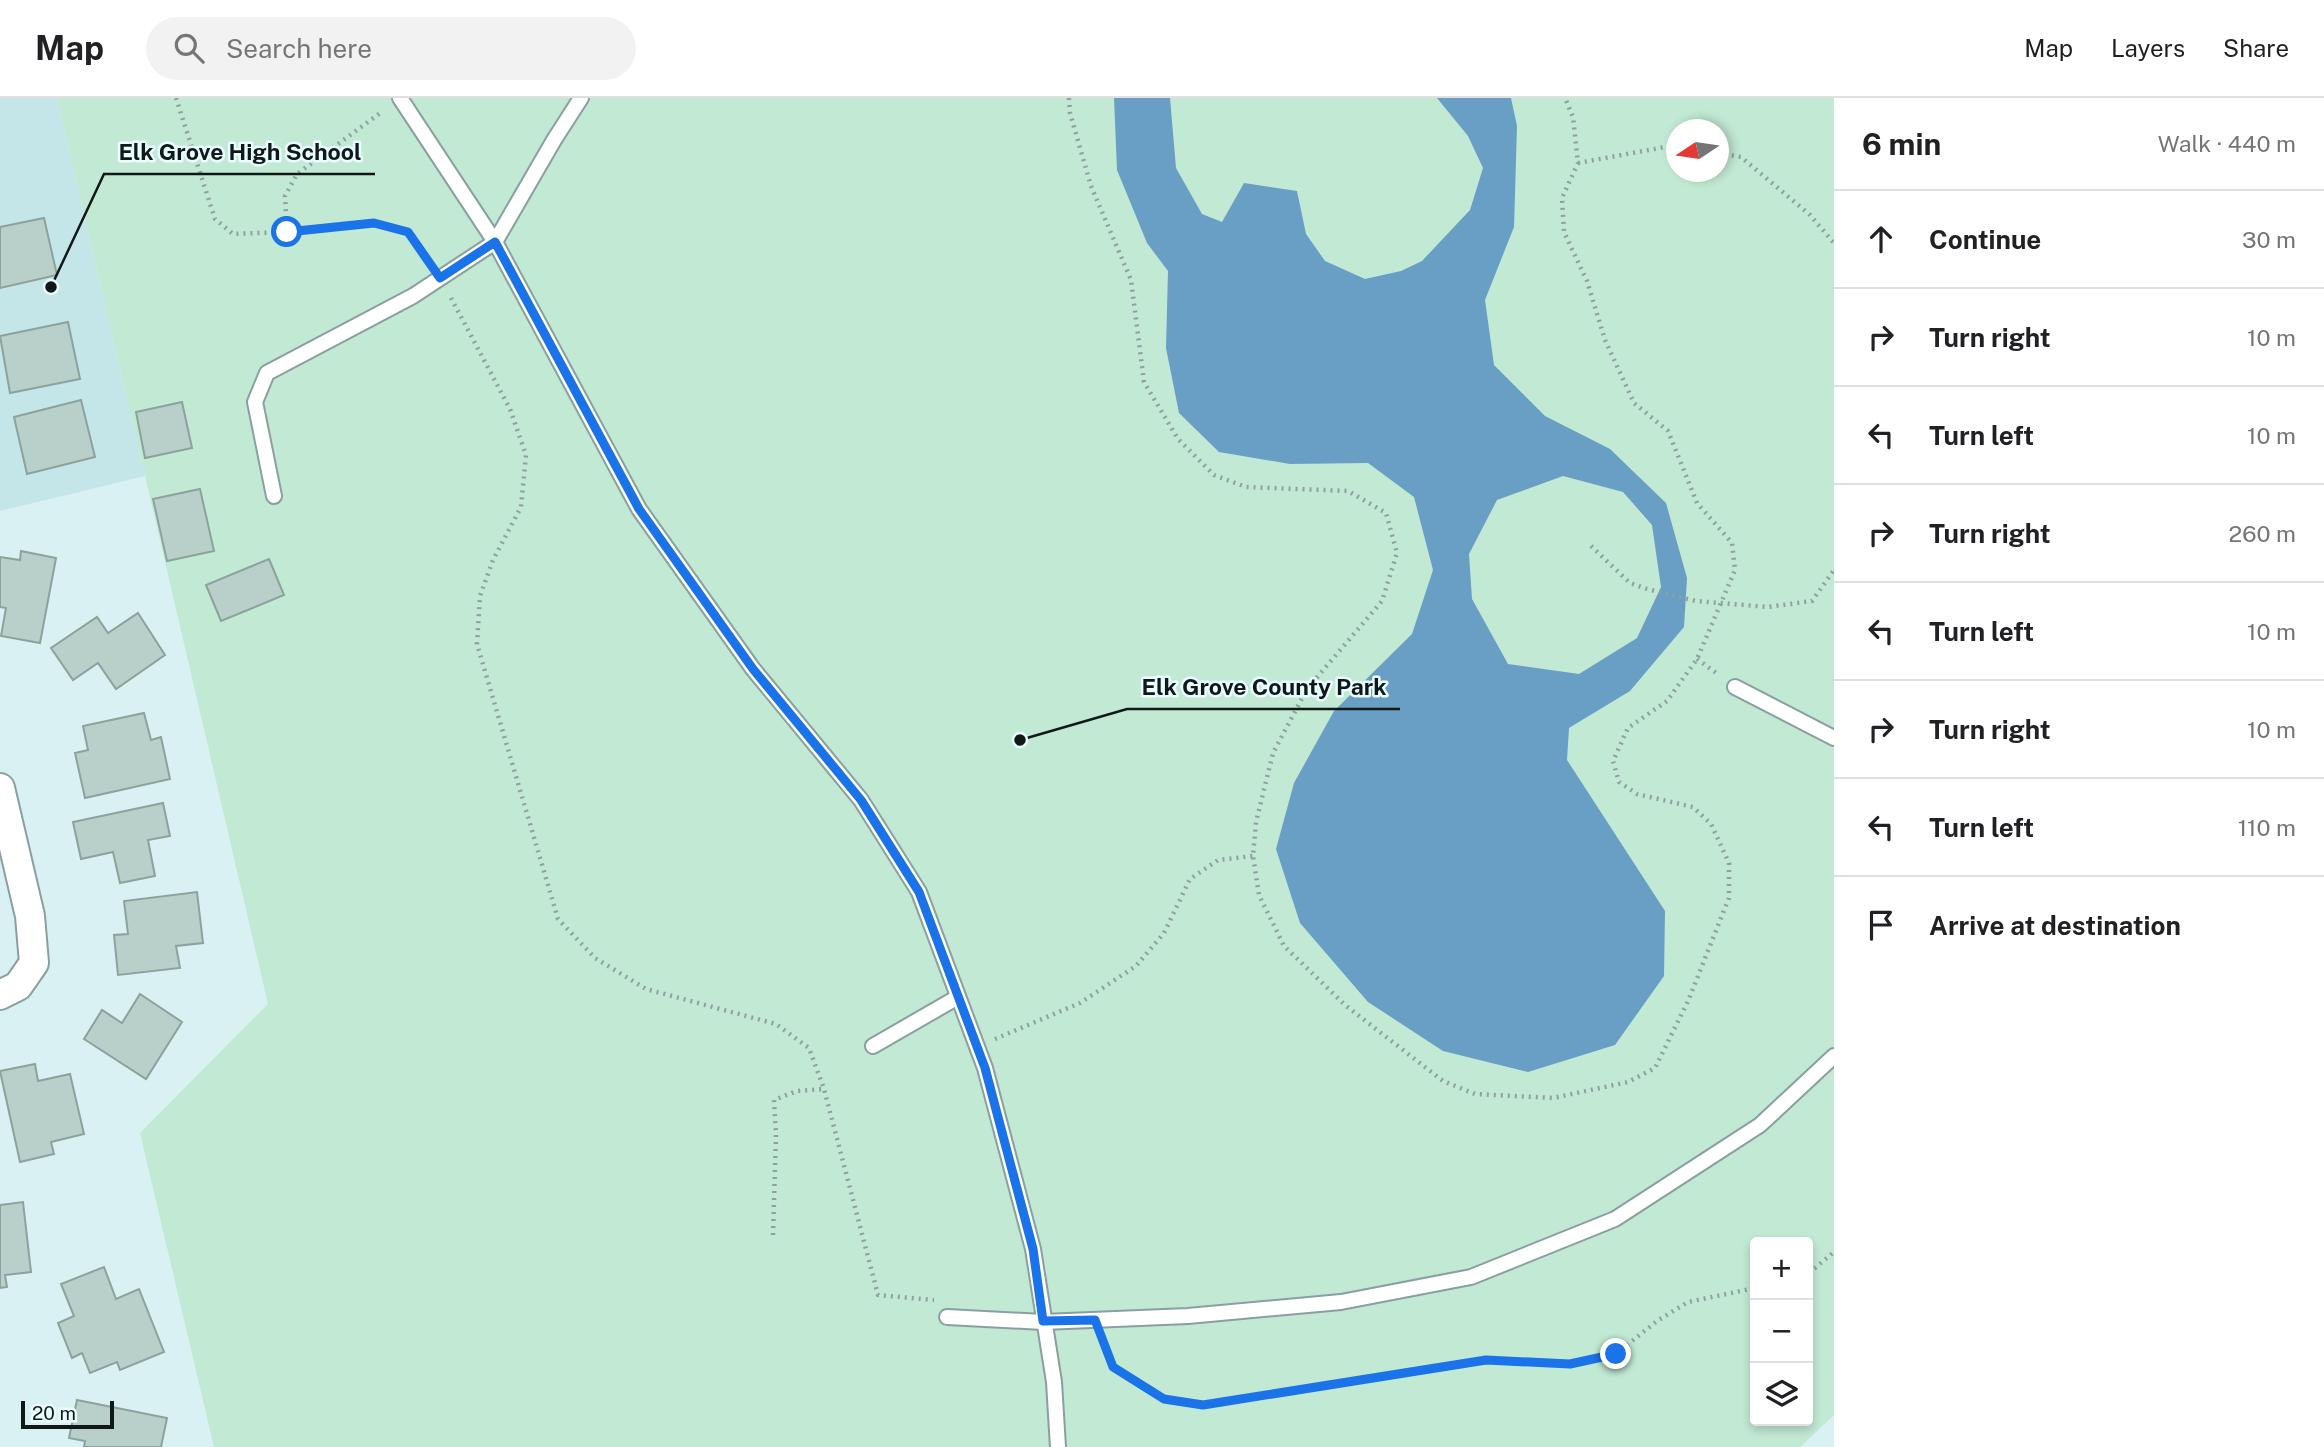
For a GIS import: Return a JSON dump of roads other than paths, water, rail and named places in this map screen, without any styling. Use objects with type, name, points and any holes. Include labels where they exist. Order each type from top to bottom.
[{"type":"street","points":[[0,788],[30,916],[34,963],[18,986],[0,995]]},
{"type":"lane","points":[[400,98],[495,242],[639,509],[753,669],[861,800],[919,892],[985,1068],[1033,1249],[1054,1382],[1058,1447]]},
{"type":"lane","points":[[274,496],[255,402],[267,373],[413,296],[495,242],[581,98]]},
{"type":"lane","points":[[1735,687],[1834,738]]},
{"type":"lane","points":[[873,1046],[958,997]]},
{"type":"lane","points":[[947,1317],[1043,1321],[1188,1316],[1341,1302],[1471,1277],[1615,1219],[1760,1125],[1834,1056]]},
{"type":"water","points":[[1114,98],[1170,98],[1176,168],[1202,214],[1222,222],[1244,183],[1297,191],[1306,234],[1325,261],[1365,279],[1401,271],[1422,261],[1470,210],[1483,168],[1468,136],[1437,98],[1511,98],[1517,126],[1514,227],[1485,300],[1494,365],[1545,416],[1610,449],[1666,503],[1687,578],[1684,627],[1630,691],[1569,728],[1567,760],[1665,911],[1664,976],[1615,1045],[1528,1072],[1443,1051],[1368,1002],[1300,923],[1276,849],[1294,783],[1334,711],[1412,634],[1433,570],[1414,497],[1368,463],[1290,464],[1219,452],[1179,413],[1166,348],[1168,271],[1147,243],[1117,170]],"holes":[[[1563,476],[1623,492],[1652,525],[1661,587],[1637,638],[1579,674],[1508,664],[1472,599],[1469,554],[1497,500]]]},
{"type":"place","name":"Elk Grove High School","points":[[51,287]]},
{"type":"place","name":"Elk Grove County Park","points":[[1020,740]]}]
